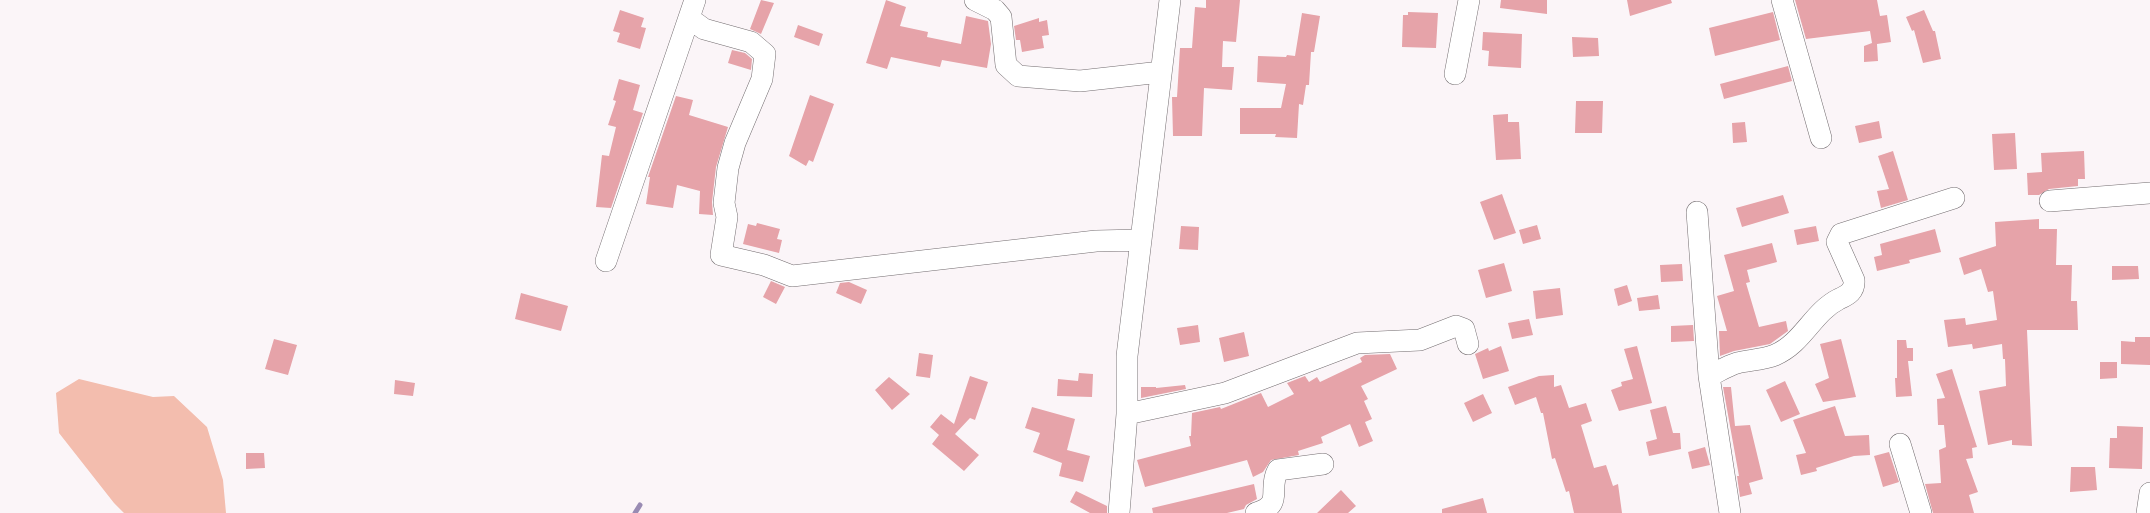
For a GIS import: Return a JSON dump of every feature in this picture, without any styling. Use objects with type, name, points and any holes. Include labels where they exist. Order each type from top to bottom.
[{"type":"street","points":[[975,0],[995,10],[1001,17],[1006,65],[1018,76],[1080,81],[1161,72]]},
{"type":"street","points":[[1119,513],[1127,414],[1127,356],[1170,0]]},
{"type":"street","points":[[1455,74],[1469,0]]},
{"type":"street","points":[[1782,0],[1821,138]]},
{"type":"street","points":[[692,9],[704,29],[751,42],[765,54],[762,79],[735,142],[728,168],[724,203],[727,217],[721,255],[764,265],[792,276],[1096,241],[1140,240]]},
{"type":"street","points":[[606,261],[692,9]]},
{"type":"street","points":[[2050,201],[2150,193]]},
{"type":"street","points":[[1709,376],[1735,364],[1775,355],[1803,334],[1819,314],[1831,303],[1849,294],[1854,286],[1854,280],[1837,242],[1841,234],[1954,198]]},
{"type":"street","points":[[1697,212],[1709,376],[1730,513]]},
{"type":"street","points":[[1127,414],[1225,393],[1357,343],[1420,340],[1456,326],[1464,329],[1468,344]]},
{"type":"street","points":[[1900,444],[1922,513]]},
{"type":"street","points":[[1256,513],[1270,507],[1274,503],[1275,476],[1278,470],[1323,464]]},
{"type":"street","points":[[2147,513],[2150,493]]},
{"type":"shaded area","points":[[79,379],[153,397],[174,396],[207,427],[223,480],[226,513],[124,513],[59,433],[56,393]]},
{"type":"building","points":[[761,0],[774,3],[761,34],[750,29]]},
{"type":"building","points":[[886,0],[906,7],[900,26],[928,32],[927,37],[961,44],[966,16],[988,21],[991,44],[987,68],[942,60],[940,67],[891,57],[887,69],[866,63]]},
{"type":"building","points":[[1206,0],[1240,0],[1236,42],[1223,41],[1222,67],[1234,67],[1232,90],[1204,88],[1202,136],[1173,136],[1172,97],[1177,97],[1180,48],[1192,48],[1195,7],[1206,8]]},
{"type":"building","points":[[1501,0],[1547,0],[1547,14],[1500,8]]},
{"type":"building","points":[[1627,0],[1671,0],[1672,3],[1630,16]]},
{"type":"building","points":[[1795,0],[1877,0],[1880,16],[1887,15],[1891,42],[1877,44],[1878,61],[1864,62],[1864,46],[1872,43],[1870,31],[1806,39]]},
{"type":"building","points":[[620,10],[644,18],[641,27],[646,28],[640,49],[617,42],[620,33],[613,31]]},
{"type":"building","points":[[1924,10],[1933,31],[1935,31],[1941,59],[1923,63],[1914,30],[1912,31],[1906,17]]},
{"type":"building","points":[[1408,12],[1438,13],[1436,48],[1402,47],[1403,15],[1408,15]]},
{"type":"building","points":[[1773,12],[1780,40],[1715,56],[1709,28]]},
{"type":"building","points":[[1302,13],[1320,16],[1314,52],[1311,52],[1309,85],[1306,85],[1303,105],[1299,104],[1297,138],[1275,137],[1276,134],[1240,134],[1240,108],[1281,108],[1286,84],[1257,82],[1258,56],[1295,56]]},
{"type":"building","points":[[1039,18],[1039,22],[1047,20],[1049,35],[1042,36],[1044,48],[1022,52],[1020,40],[1016,40],[1014,26]]},
{"type":"building","points":[[798,25],[823,34],[819,46],[794,37]]},
{"type":"building","points":[[1483,32],[1522,34],[1521,68],[1488,66],[1489,51],[1482,50]]},
{"type":"building","points":[[1572,37],[1598,38],[1599,56],[1573,57]]},
{"type":"building","points":[[732,50],[745,53],[752,59],[751,70],[728,63]]},
{"type":"building","points":[[1788,66],[1792,81],[1724,99],[1720,84]]},
{"type":"building","points":[[619,79],[640,85],[633,110],[643,113],[611,208],[596,207],[602,155],[609,156],[616,127],[608,125],[616,101],[613,100]]},
{"type":"building","points":[[810,95],[834,104],[813,162],[809,160],[806,166],[789,156]]},
{"type":"building","points":[[676,96],[693,100],[689,115],[728,127],[716,167],[712,202],[713,215],[699,214],[700,191],[677,185],[673,208],[646,204],[650,177],[648,177]]},
{"type":"building","points":[[1576,101],[1603,101],[1602,133],[1575,133]]},
{"type":"building","points":[[1508,114],[1508,122],[1519,122],[1521,159],[1496,160],[1493,115]]},
{"type":"building","points":[[1879,121],[1882,138],[1859,143],[1855,126]]},
{"type":"building","points":[[1745,122],[1747,142],[1733,143],[1732,123]]},
{"type":"building","points":[[2015,133],[2017,169],[1994,170],[1992,134]]},
{"type":"building","points":[[1893,151],[1908,200],[1881,208],[1877,191],[1889,189],[1878,156]]},
{"type":"building","points":[[2084,151],[2085,179],[2078,179],[2078,186],[2049,189],[2039,195],[2028,195],[2027,173],[2042,172],[2041,153]]},
{"type":"building","points":[[1502,194],[1516,233],[1494,240],[1480,202]]},
{"type":"building","points":[[1783,195],[1789,213],[1742,227],[1736,208]]},
{"type":"building","points":[[2039,219],[2039,229],[2057,229],[2056,265],[2072,265],[2071,301],[2077,301],[2078,330],[2027,330],[2032,446],[2012,445],[2012,440],[1988,445],[1979,391],[2006,386],[2005,359],[2003,359],[2002,344],[1973,349],[1972,344],[1948,347],[1944,320],[1965,318],[1966,325],[1997,320],[1993,291],[1988,292],[1981,269],[1964,275],[1959,258],[1996,246],[1995,222]]},
{"type":"building","points":[[757,223],[780,229],[777,239],[782,240],[779,253],[743,244],[748,224],[756,226]]},
{"type":"building","points":[[1537,225],[1541,239],[1523,244],[1519,230]]},
{"type":"building","points":[[1181,226],[1199,227],[1198,250],[1179,249]]},
{"type":"building","points":[[1816,226],[1819,241],[1797,245],[1794,230]]},
{"type":"building","points":[[1935,229],[1941,252],[1909,260],[1910,263],[1877,271],[1874,257],[1882,255],[1880,244]]},
{"type":"building","points":[[1772,243],[1777,262],[1747,270],[1750,282],[1746,283],[1759,327],[1786,321],[1788,331],[1770,344],[1734,351],[1720,356],[1719,331],[1727,331],[1717,296],[1734,291],[1724,255]]},
{"type":"building","points":[[1504,263],[1512,291],[1486,298],[1478,270]]},
{"type":"building","points":[[1682,264],[1683,281],[1661,282],[1660,265]]},
{"type":"building","points":[[2112,266],[2138,266],[2139,279],[2112,280]]},
{"type":"building","points":[[771,281],[785,287],[776,304],[763,297]]},
{"type":"building","points":[[849,282],[867,290],[861,304],[836,293],[840,283]]},
{"type":"building","points":[[1627,285],[1632,301],[1618,306],[1614,289]]},
{"type":"building","points":[[1560,288],[1563,315],[1536,319],[1533,291]]},
{"type":"building","points":[[521,293],[568,306],[561,331],[515,319]]},
{"type":"building","points":[[1658,295],[1660,309],[1639,311],[1637,298]]},
{"type":"building","points":[[1529,319],[1533,335],[1512,339],[1508,323]]},
{"type":"building","points":[[1198,325],[1200,342],[1180,345],[1177,328]]},
{"type":"building","points":[[1693,325],[1694,341],[1671,342],[1671,326]]},
{"type":"building","points":[[1244,332],[1249,356],[1224,362],[1219,338]]},
{"type":"building","points":[[2135,337],[2150,337],[2150,365],[2121,364],[2121,341],[2135,342]]},
{"type":"building","points":[[274,339],[297,345],[288,375],[265,369]]},
{"type":"building","points":[[1841,339],[1856,397],[1823,402],[1815,384],[1829,378],[1820,344]]},
{"type":"building","points":[[1897,340],[1906,340],[1907,348],[1913,348],[1913,361],[1908,361],[1912,396],[1896,397]]},
{"type":"building","points":[[1501,346],[1509,371],[1483,379],[1475,354],[1488,348],[1489,351]]},
{"type":"building","points":[[1637,346],[1652,403],[1619,411],[1611,390],[1622,386],[1621,382],[1633,379],[1624,349]]},
{"type":"building","points":[[919,353],[933,355],[930,378],[916,376]]},
{"type":"building","points":[[1390,354],[1397,369],[1361,386],[1368,399],[1364,401],[1372,419],[1365,422],[1373,441],[1359,447],[1350,424],[1321,437],[1323,443],[1298,451],[1299,455],[1271,460],[1263,472],[1253,477],[1247,460],[1145,487],[1137,460],[1191,446],[1189,436],[1191,436],[1192,413],[1220,407],[1221,409],[1261,393],[1268,407],[1294,394],[1287,383],[1305,376],[1309,382],[1317,377],[1320,382],[1362,362],[1360,358],[1365,355]]},
{"type":"building","points":[[2100,362],[2117,362],[2117,378],[2100,379]]},
{"type":"building","points":[[1952,369],[1977,447],[1972,448],[1973,458],[1966,459],[1978,492],[1969,495],[1974,513],[1933,513],[1925,484],[1941,483],[1939,450],[1946,447],[1944,425],[1938,425],[1937,399],[1945,398],[1936,374]]},
{"type":"building","points":[[1079,373],[1093,374],[1092,397],[1057,396],[1058,379],[1078,381]]},
{"type":"building","points":[[1554,375],[1554,387],[1561,385],[1569,408],[1586,403],[1592,421],[1581,425],[1594,468],[1606,465],[1613,486],[1618,484],[1622,513],[1574,513],[1569,491],[1566,492],[1555,458],[1552,459],[1543,413],[1541,413],[1536,397],[1515,405],[1508,387],[1539,376]]},
{"type":"building","points":[[970,376],[988,382],[975,420],[970,418],[955,434],[979,455],[964,471],[932,444],[939,435],[930,427],[941,414],[954,424]]},
{"type":"building","points":[[889,377],[910,394],[892,410],[875,390]]},
{"type":"building","points":[[395,380],[415,383],[413,396],[394,394]]},
{"type":"building","points":[[1785,381],[1800,414],[1781,422],[1766,390]]},
{"type":"building","points":[[1185,385],[1186,389],[1141,398],[1141,387],[1156,388]]},
{"type":"building","points":[[1723,387],[1731,387],[1735,426],[1750,425],[1763,479],[1749,483],[1752,494],[1740,497],[1737,476],[1739,476]]},
{"type":"building","points":[[1483,394],[1492,413],[1473,422],[1464,403]]},
{"type":"building","points":[[1666,406],[1673,433],[1680,433],[1681,449],[1649,456],[1646,442],[1657,439],[1650,410]]},
{"type":"building","points":[[1835,406],[1845,436],[1869,435],[1870,455],[1854,456],[1816,468],[1817,471],[1801,475],[1796,455],[1806,453],[1793,420]]},
{"type":"building","points":[[1032,407],[1075,419],[1067,450],[1090,456],[1083,482],[1059,476],[1062,463],[1033,452],[1040,433],[1025,428]]},
{"type":"building","points":[[2117,426],[2143,427],[2142,469],[2109,468],[2110,438],[2117,438]]},
{"type":"building","points":[[1705,447],[1710,465],[1692,469],[1688,452]]},
{"type":"building","points":[[1889,452],[1899,482],[1883,487],[1874,456]]},
{"type":"building","points":[[246,453],[264,453],[265,468],[246,469]]},
{"type":"building","points":[[2071,467],[2095,467],[2097,490],[2070,492]]},
{"type":"building","points":[[1254,484],[1257,499],[1246,505],[1244,509],[1227,513],[1153,513],[1152,508]]},
{"type":"building","points":[[1341,490],[1356,506],[1348,513],[1317,513]]},
{"type":"building","points":[[1076,491],[1107,506],[1107,513],[1090,513],[1070,502]]},
{"type":"building","points":[[1483,498],[1487,513],[1442,513],[1442,509]]},
{"type":"waterway","points":[[635,513],[640,505]]}]
